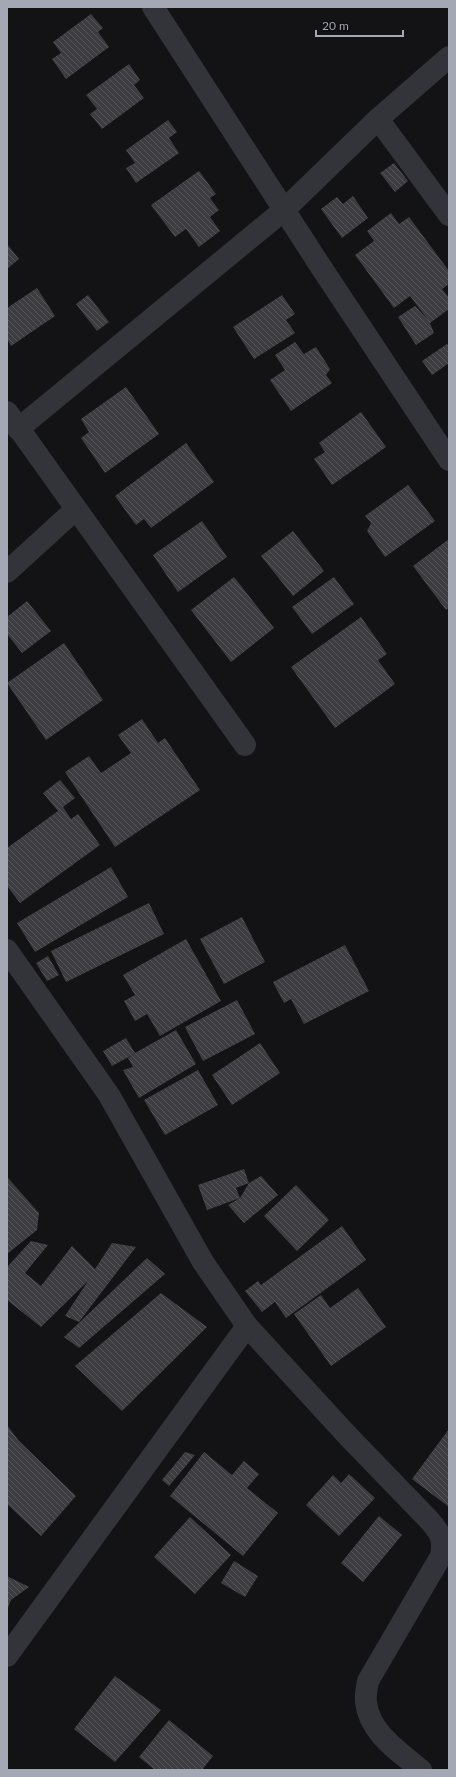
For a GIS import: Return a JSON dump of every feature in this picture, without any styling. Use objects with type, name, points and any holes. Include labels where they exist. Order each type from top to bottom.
[{"type":"street","points":[[153,7],[284,210],[449,460]]},
{"type":"street","points":[[244,745],[13,420],[284,210],[378,119],[449,57]]},
{"type":"street","points":[[378,119],[449,215]]},
{"type":"street","points":[[7,572],[76,509]]},
{"type":"street","points":[[7,950],[109,1095],[203,1262],[247,1326],[347,1436],[430,1521],[440,1534],[443,1545],[441,1556],[368,1681],[365,1702],[370,1719],[381,1735],[421,1770]]},
{"type":"street","points":[[7,1656],[247,1326]]},
{"type":"building","points":[[91,14],[103,28],[98,32],[109,47],[66,79],[52,59],[61,53],[53,42]]},
{"type":"building","points":[[129,64],[140,80],[134,85],[144,98],[102,129],[90,114],[97,109],[86,95]]},
{"type":"building","points":[[168,120],[177,132],[169,138],[179,153],[136,183],[126,168],[135,163],[126,150]]},
{"type":"building","points":[[394,163],[408,181],[395,192],[380,173]]},
{"type":"building","points":[[199,171],[216,194],[210,198],[219,210],[210,217],[220,231],[199,247],[186,229],[175,237],[151,205]]},
{"type":"building","points":[[353,196],[368,218],[342,238],[321,209],[337,197],[343,204]]},
{"type":"building","points":[[391,213],[399,224],[409,217],[449,271],[449,284],[442,289],[449,298],[449,309],[430,323],[434,333],[416,345],[398,317],[415,306],[428,320],[410,296],[394,308],[355,255],[374,241],[367,231]]},
{"type":"building","points":[[7,244],[19,259],[7,269]]},
{"type":"building","points":[[37,288],[55,316],[11,346],[7,339],[7,308]]},
{"type":"building","points":[[88,295],[109,322],[97,331],[76,304]]},
{"type":"building","points":[[282,295],[295,314],[286,320],[295,333],[254,359],[233,327]]},
{"type":"building","points":[[295,342],[304,354],[316,347],[330,369],[326,375],[332,383],[291,411],[270,380],[285,370],[275,355]]},
{"type":"building","points":[[447,344],[449,347],[449,363],[432,375],[422,361]]},
{"type":"building","points":[[126,387],[159,434],[105,473],[81,438],[89,432],[81,419]]},
{"type":"building","points":[[361,412],[386,447],[332,485],[314,459],[325,452],[319,443]]},
{"type":"building","points":[[186,443],[214,482],[151,528],[144,519],[136,525],[115,496]]},
{"type":"building","points":[[408,485],[435,521],[385,557],[367,531],[371,523],[365,516]]},
{"type":"building","points":[[202,521],[227,557],[178,592],[153,555]]},
{"type":"building","points":[[293,531],[324,571],[293,596],[261,556]]},
{"type":"building","points":[[449,539],[449,608],[446,610],[413,566]]},
{"type":"building","points":[[234,577],[274,628],[231,662],[191,610]]},
{"type":"building","points":[[334,577],[354,604],[312,634],[292,607]]},
{"type":"building","points":[[27,601],[51,631],[22,653],[7,634],[7,617]]},
{"type":"building","points":[[361,617],[387,654],[378,660],[395,684],[335,728],[291,667]]},
{"type":"building","points":[[64,643],[103,700],[46,740],[7,683]]},
{"type":"building","points":[[142,719],[158,743],[165,738],[200,790],[115,847],[65,772],[89,756],[101,773],[131,753],[118,735]]},
{"type":"building","points":[[60,780],[75,798],[63,807],[71,819],[78,814],[100,845],[20,903],[7,886],[7,848],[58,811],[43,793]]},
{"type":"building","points":[[111,867],[128,897],[35,952],[17,923]]},
{"type":"building","points":[[149,903],[164,934],[66,982],[51,951]]},
{"type":"building","points":[[242,917],[265,962],[224,984],[200,939]]},
{"type":"building","points":[[186,939],[221,1001],[160,1036],[147,1014],[135,1021],[124,1001],[135,995],[123,975]]},
{"type":"building","points":[[345,945],[369,991],[304,1024],[291,999],[284,1003],[273,982]]},
{"type":"building","points":[[48,956],[59,975],[47,981],[36,963]]},
{"type":"building","points":[[237,1000],[255,1034],[203,1061],[185,1027]]},
{"type":"building","points":[[176,1030],[196,1064],[139,1098],[123,1070],[133,1067],[128,1058],[134,1054],[112,1066],[103,1051],[126,1038],[135,1053]]},
{"type":"building","points":[[260,1043],[280,1073],[232,1105],[212,1075]]},
{"type":"building","points":[[198,1070],[218,1105],[165,1135],[144,1100]]},
{"type":"building","points":[[244,1169],[249,1183],[236,1188],[240,1198],[207,1210],[198,1185]]},
{"type":"building","points":[[261,1176],[278,1195],[244,1223],[228,1205],[240,1198],[249,1183]]},
{"type":"building","points":[[8,1178],[39,1213],[37,1230],[7,1254],[7,1179]]},
{"type":"building","points":[[296,1185],[329,1220],[297,1251],[264,1216]]},
{"type":"building","points":[[342,1226],[366,1260],[286,1318],[275,1302],[262,1312],[245,1291],[258,1281],[261,1285]]},
{"type":"building","points":[[31,1241],[48,1245],[25,1273],[41,1286],[72,1246],[95,1269],[112,1243],[136,1247],[79,1322],[65,1316],[88,1281],[41,1327],[7,1300],[7,1267]]},
{"type":"building","points":[[147,1258],[165,1274],[79,1348],[64,1337]]},
{"type":"building","points":[[358,1288],[386,1327],[331,1366],[294,1314],[321,1295],[330,1308]]},
{"type":"building","points":[[161,1293],[207,1327],[122,1411],[75,1366]]},
{"type":"building","points":[[7,1425],[19,1441],[76,1496],[41,1536],[7,1504]]},
{"type":"building","points":[[449,1429],[449,1507],[412,1479]]},
{"type":"building","points":[[185,1452],[195,1455],[169,1486],[162,1480]]},
{"type":"building","points":[[204,1452],[232,1475],[244,1461],[259,1474],[247,1488],[278,1513],[243,1556],[170,1496]]},
{"type":"building","points":[[349,1474],[375,1498],[339,1536],[306,1505],[333,1475],[341,1483]]},
{"type":"building","points":[[379,1516],[402,1535],[363,1582],[341,1563]]},
{"type":"building","points":[[190,1517],[231,1555],[195,1594],[154,1557]]},
{"type":"building","points":[[234,1561],[258,1576],[245,1597],[221,1583]]},
{"type":"building","points":[[7,1576],[29,1587],[11,1600],[7,1610]]},
{"type":"building","points":[[115,1676],[161,1710],[115,1762],[74,1729]]},
{"type":"building","points":[[169,1720],[213,1756],[202,1770],[155,1770],[139,1757]]}]
